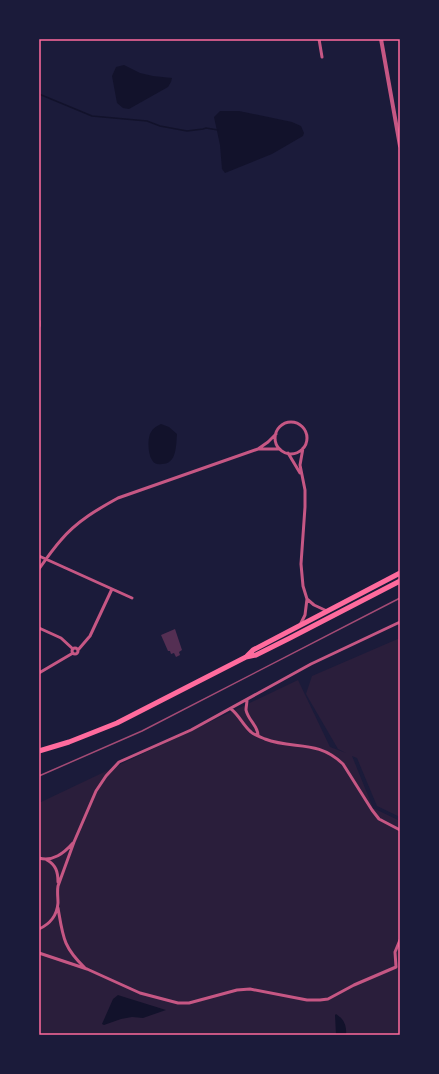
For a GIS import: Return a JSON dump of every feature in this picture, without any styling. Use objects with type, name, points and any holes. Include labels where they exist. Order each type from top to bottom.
[{"type":"main road","points":[[246,657],[253,650],[400,573]]},
{"type":"main road","points":[[39,751],[69,742],[117,722],[246,657],[256,655],[400,581]]},
{"type":"street","points":[[319,39],[322,57]]},
{"type":"street","points":[[381,39],[400,146]]},
{"type":"street","points":[[39,321],[39,326]]},
{"type":"street","points":[[39,569],[67,534],[99,508],[118,498],[258,449],[268,442],[286,423],[296,423],[304,429],[307,439],[303,448],[300,465],[305,490],[301,574],[307,599],[305,615],[300,625]]},
{"type":"street","points":[[276,434],[276,440],[280,449]]},
{"type":"street","points":[[258,449],[280,449],[294,454],[303,448]]},
{"type":"street","points":[[288,453],[301,475]]},
{"type":"street","points":[[39,556],[132,598]]},
{"type":"street","points":[[39,673],[73,654],[77,654],[78,650],[90,636],[112,590]]},
{"type":"street","points":[[307,599],[314,605],[327,611]]},
{"type":"street","points":[[58,886],[74,842],[96,791],[106,776],[119,762],[191,730],[311,664],[400,622]]},
{"type":"street","points":[[39,628],[61,638],[73,649],[76,648],[78,650]]},
{"type":"street","points":[[73,649],[73,654]]},
{"type":"street","points":[[247,700],[246,710],[250,719],[258,730],[258,735]]},
{"type":"street","points":[[231,709],[237,714],[252,733],[272,741],[316,747],[334,756],[343,764],[379,819],[400,830]]},
{"type":"street","points":[[47,860],[67,850],[74,842]]},
{"type":"street","points":[[39,858],[54,864],[58,874],[57,906],[64,940],[72,956],[87,970]]},
{"type":"street","points":[[39,929],[51,920],[57,906]]},
{"type":"street","points":[[39,953],[87,970],[140,993],[178,1003],[189,1003],[237,990],[250,989],[307,1000],[320,1000],[328,999],[354,985],[396,967],[395,952],[400,940]]},
{"type":"shaded area","points":[[124,65],[140,73],[172,78],[171,82],[168,87],[129,109],[123,108],[117,103],[112,76],[116,67]]},
{"type":"shaded area","points":[[220,111],[239,111],[292,122],[301,126],[304,133],[303,136],[272,154],[225,173],[222,169],[220,145],[214,117]]},
{"type":"shaded area","points":[[161,424],[169,427],[177,434],[176,448],[171,461],[156,464],[151,457],[149,442],[152,431],[155,427]]},
{"type":"shaded area","points":[[400,638],[400,817],[377,806],[357,758],[352,756],[373,808],[400,821],[400,1035],[39,1035],[39,803],[298,680],[330,747],[346,753],[338,749],[306,694],[312,676]]},
{"type":"shaded area","points":[[118,995],[166,1010],[143,1018],[132,1017],[104,1025],[102,1024],[113,999]]},
{"type":"shaded area","points":[[336,1014],[344,1023],[346,1035],[336,1035]]},
{"type":"building","points":[[175,629],[182,650],[179,652],[180,655],[176,657],[174,653],[171,654],[170,651],[168,651],[161,635]]},
{"type":"waterway","points":[[39,94],[92,116],[147,121],[160,126],[187,131],[206,128],[218,130]]},
{"type":"railway","points":[[39,776],[142,731],[400,598]]}]
